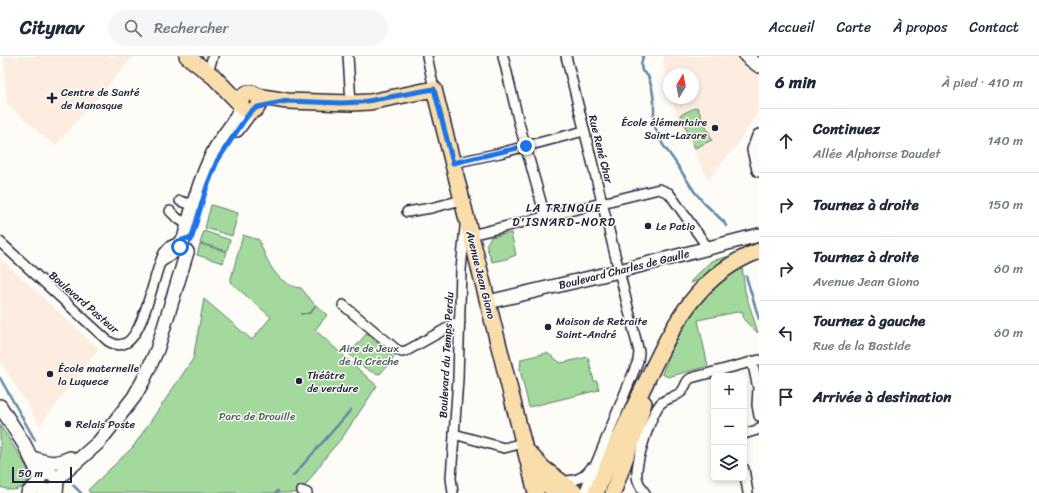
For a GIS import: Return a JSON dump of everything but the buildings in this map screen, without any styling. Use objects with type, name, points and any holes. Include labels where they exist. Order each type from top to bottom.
[{"type":"main road","points":[[187,56],[249,103],[287,101],[351,103],[370,102],[434,89]]},
{"type":"main road","name":"Avenue Jean Giono","points":[[434,89],[532,467]]},
{"type":"main road","points":[[596,493],[631,412],[680,315],[707,285],[734,263],[759,251]]},
{"type":"main road","points":[[613,493],[637,427],[655,364]]},
{"type":"main road","points":[[532,467],[559,487],[576,493]]},
{"type":"street","points":[[211,75],[213,56]]},
{"type":"street","points":[[348,56],[351,103]]},
{"type":"street","name":"Avenue Jean Giono","points":[[427,56],[434,89]]},
{"type":"street","points":[[503,56],[545,216]]},
{"type":"street","name":"Rue René Char","points":[[566,56],[639,352],[638,361],[584,493]]},
{"type":"street","points":[[746,56],[759,66]]},
{"type":"street","points":[[44,485],[99,442],[134,397],[157,350],[185,244],[193,205],[209,162],[222,138],[249,103]]},
{"type":"street","points":[[44,485],[105,424],[130,393],[151,350],[185,244],[217,161],[236,131],[249,103]]},
{"type":"street","points":[[453,163],[584,132]]},
{"type":"street","points":[[759,136],[754,150],[759,170]]},
{"type":"street","points":[[471,235],[656,189],[664,190],[669,193],[708,248]]},
{"type":"street","points":[[180,200],[193,205]]},
{"type":"street","points":[[407,212],[431,208],[462,200]]},
{"type":"street","points":[[170,211],[177,218],[188,224]]},
{"type":"street","name":"Boulevard du Temps Perdu","points":[[453,493],[451,478],[458,379],[461,270],[466,217]]},
{"type":"street","name":"Boulevard Charles de Gaulle","points":[[488,302],[619,271],[758,235]]},
{"type":"street","name":"Boulevard Pasteur","points":[[0,242],[108,341],[118,345],[127,342],[134,335],[143,316],[160,263],[185,244]]},
{"type":"street","points":[[343,305],[397,350],[402,352],[460,321]]},
{"type":"street","points":[[645,493],[638,481],[637,472],[647,432],[659,405],[666,399],[681,392],[686,382],[691,378],[755,361],[759,416]]},
{"type":"street","points":[[0,406],[24,444],[44,485]]},
{"type":"street","points":[[747,433],[759,428]]},
{"type":"street","points":[[454,434],[504,448],[532,467]]},
{"type":"street","points":[[24,444],[36,459],[44,485]]},
{"type":"street","points":[[36,459],[53,464],[70,458]]},
{"type":"street","points":[[559,487],[581,478],[588,472],[597,460]]},
{"type":"street","points":[[746,481],[748,493]]},
{"type":"shaded area","name":"Centre de Santé de Manosque","points":[[4,56],[134,56],[55,146],[7,104]]},
{"type":"shaded area","name":"École élémentaire Saint-Lazare","points":[[664,56],[735,56],[758,74],[759,110],[736,146],[708,180],[677,117],[674,104],[699,104],[699,68],[664,68]]},
{"type":"shaded area","points":[[0,258],[99,349],[40,425],[0,361]]},
{"type":"green space","points":[[697,107],[712,140],[695,148],[680,115]]},
{"type":"green space","points":[[211,205],[238,213],[232,236],[205,228]]},
{"type":"green space","points":[[204,231],[230,240],[227,251],[200,243]]},
{"type":"green space","points":[[511,233],[516,255],[492,262],[486,245],[491,237]]},
{"type":"green space","name":"Parc de Drouille","points":[[243,235],[259,240],[269,264],[279,277],[292,286],[301,288],[315,305],[310,313],[300,314],[311,313],[316,305],[327,315],[315,330],[377,386],[342,438],[328,454],[300,493],[90,493],[88,490],[133,447],[193,359],[204,299],[252,340],[271,317],[230,282]]},
{"type":"green space","points":[[200,244],[227,252],[223,263],[197,255]]},
{"type":"green space","points":[[734,255],[734,257],[705,278],[691,283],[691,281],[711,261]]},
{"type":"green space","points":[[742,266],[745,291],[758,333],[744,320],[742,311],[698,320],[708,366],[668,377],[662,374],[679,334],[694,311],[701,302],[725,279]]},
{"type":"green space","name":"Aire de Jeux de la Crèche","points":[[367,333],[394,358],[380,374],[367,369],[349,354]]},
{"type":"green space","points":[[547,353],[561,363],[588,357],[594,381],[597,381],[599,390],[529,407],[520,370],[521,359]]},
{"type":"green space","points":[[0,425],[27,467],[29,474],[29,480],[16,490],[9,490],[0,487]]},
{"type":"waterway","points":[[643,56],[641,65],[642,71],[648,76],[652,88],[654,102],[654,125],[663,145],[694,191],[724,222],[726,226]]},
{"type":"waterway","points":[[746,276],[759,319]]},
{"type":"waterway","points":[[0,378],[35,440]]},
{"type":"waterway","points":[[293,476],[351,410]]},
{"type":"waterway","points":[[73,485],[81,493]]},
{"type":"place","name":"Centre de Santé de Manosque","points":[[52,98]]},
{"type":"place","name":"École élémentaire Saint-Lazare","points":[[715,128]]},
{"type":"place","name":"Le Patio","points":[[648,226]]},
{"type":"place","name":"Maison de Retraite Saint-André","points":[[548,327]]},
{"type":"place","name":"École maternelle la Luquece","points":[[50,374]]},
{"type":"place","name":"Théâtre de verdure","points":[[299,381]]},
{"type":"place","name":"Relais Poste","points":[[68,424]]},
{"type":"district","name":"LA TRINQUE D'ISNARD-NORD","points":[[564,215]]},
{"type":"route","points":[[180,247],[179,245],[182,240],[186,238],[191,240],[206,189],[217,161],[251,111],[271,103],[287,101],[341,103],[370,102],[434,89],[453,163],[526,146]]}]
